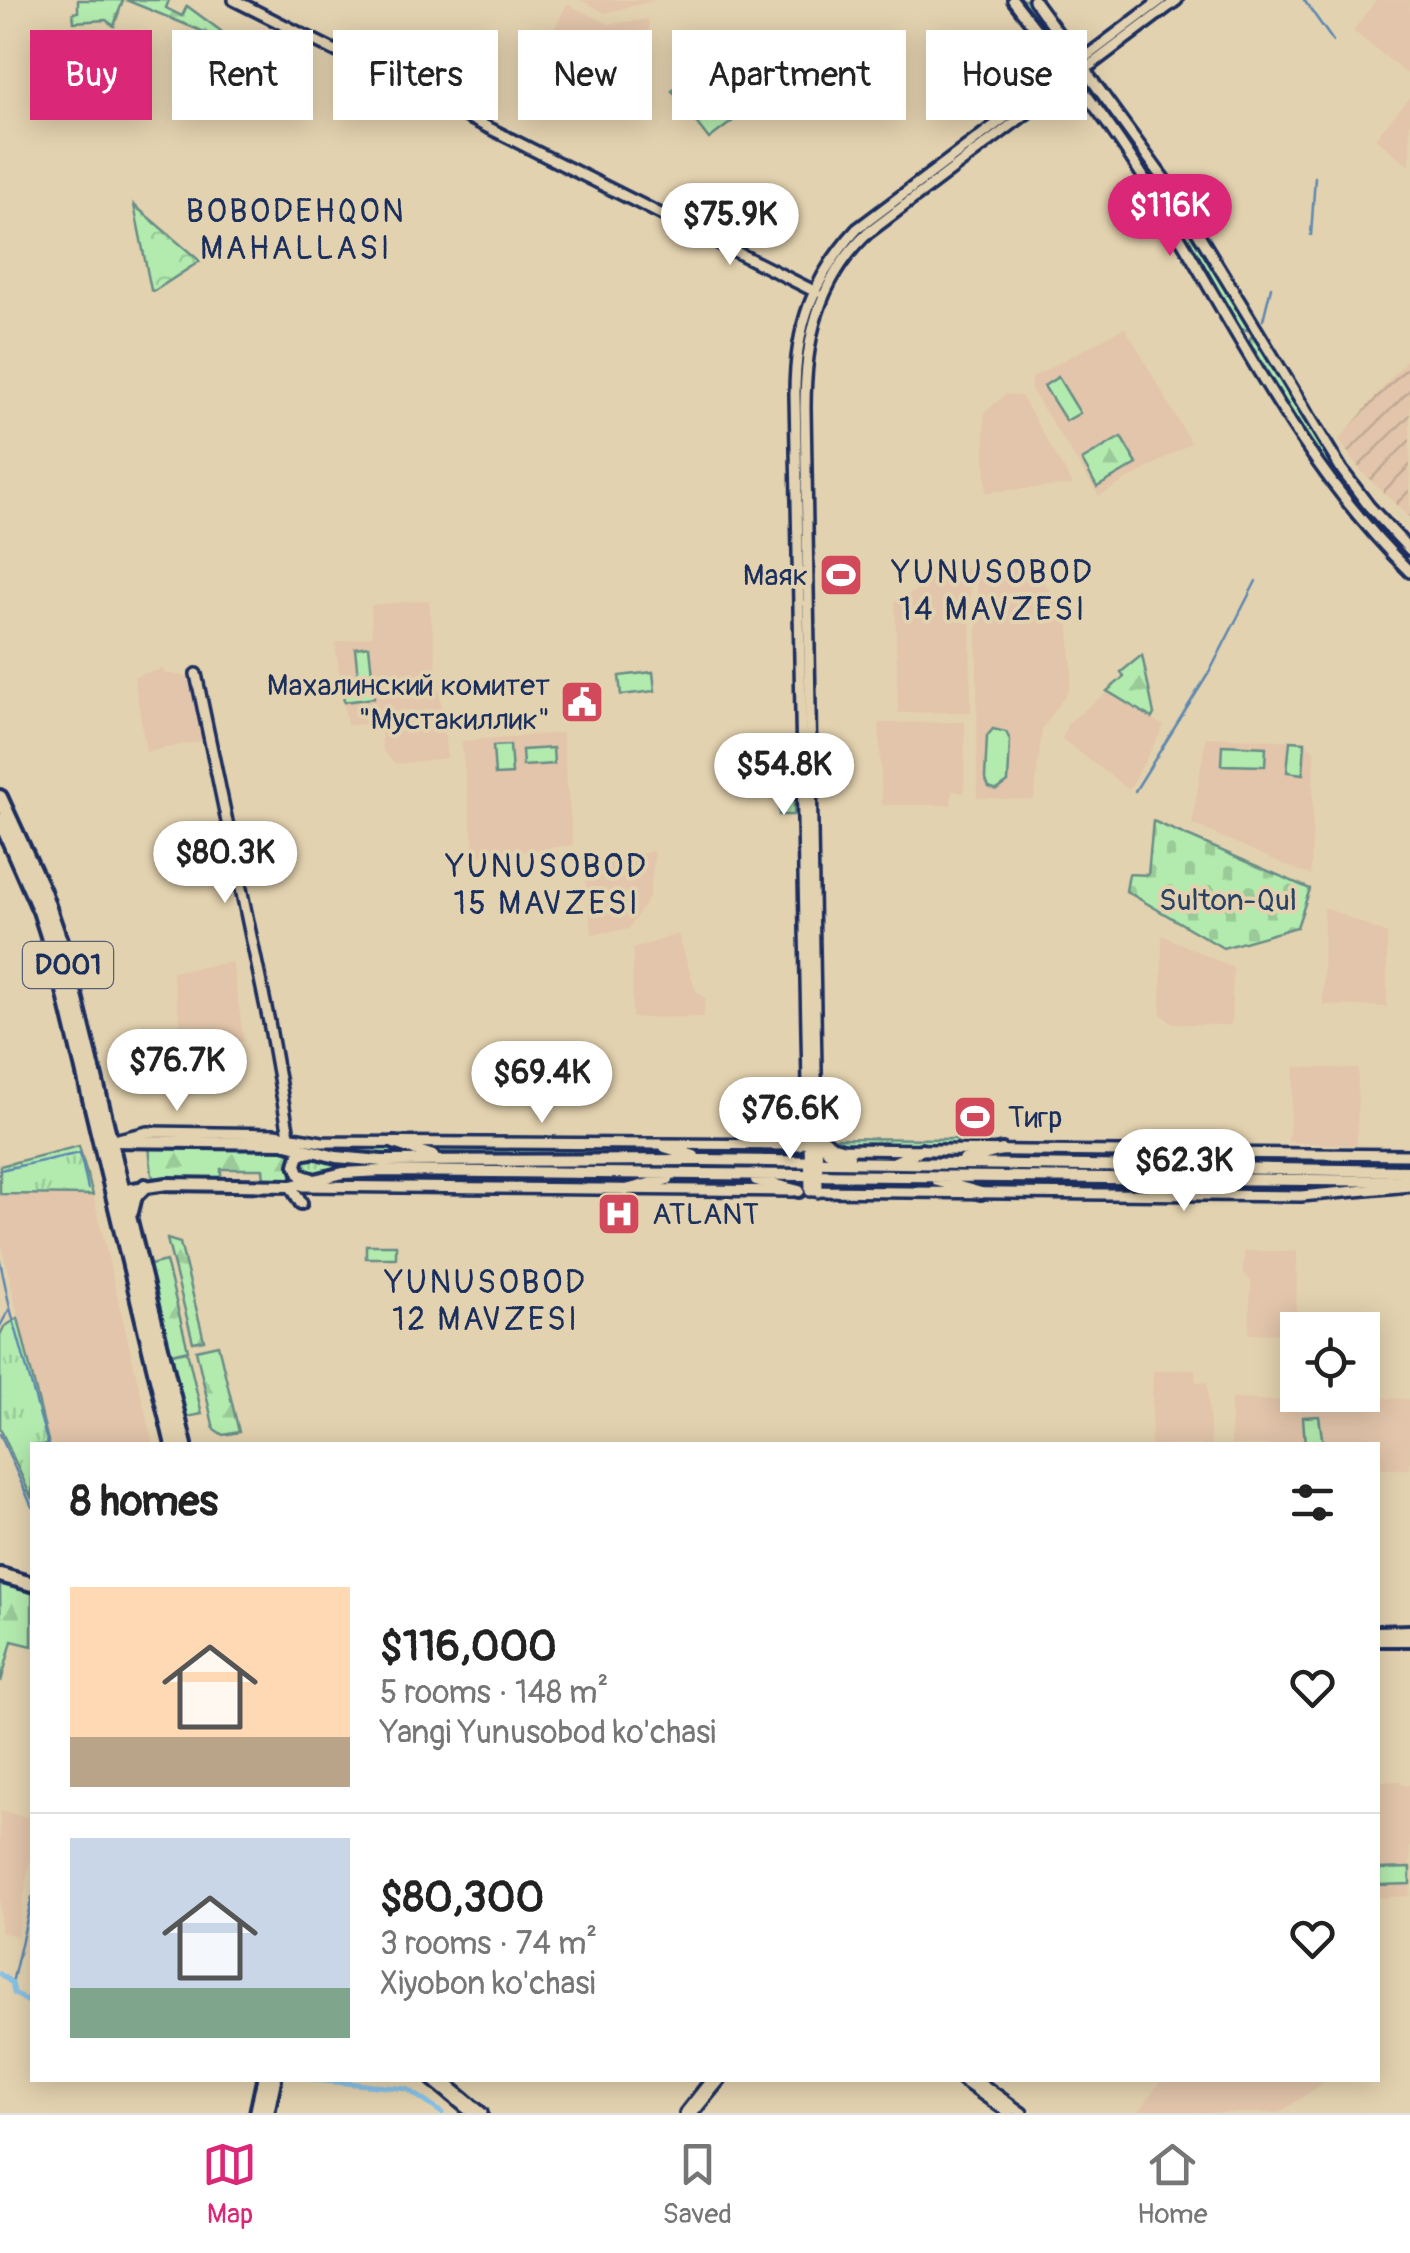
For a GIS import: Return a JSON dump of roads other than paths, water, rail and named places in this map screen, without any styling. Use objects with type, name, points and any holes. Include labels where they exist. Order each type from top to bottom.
[{"type":"highway","name":"D001","points":[[0,797],[56,958],[106,1141],[172,1442]]},
{"type":"highway","name":"D001","points":[[0,820],[18,846]]},
{"type":"highway","points":[[130,1219],[134,1199],[148,1186]]},
{"type":"highway","name":"D001","points":[[118,1192],[130,1219],[184,1442]]},
{"type":"highway","points":[[0,1576],[30,1584]]},
{"type":"highway","points":[[257,2113],[264,2082]]},
{"type":"highway","points":[[267,2113],[274,2082]]},
{"type":"main road","points":[[234,0],[824,293]]},
{"type":"main road","points":[[1013,0],[1036,30]]},
{"type":"main road","points":[[1034,0],[1057,30]]},
{"type":"main road","points":[[1087,62],[1161,0]]},
{"type":"main road","points":[[1087,62],[1177,0]]},
{"type":"main road","points":[[1087,70],[1172,190],[1342,470],[1410,550]]},
{"type":"main road","points":[[1087,97],[1118,138],[1320,468],[1410,572]]},
{"type":"main road","points":[[809,1191],[814,1162],[795,372],[799,334],[814,288],[839,250],[866,222],[1008,120]]},
{"type":"main road","points":[[106,1141],[148,1132],[289,1134],[322,1142],[665,1146],[806,1142],[817,1119],[805,390],[810,336],[824,293],[846,257],[868,233],[1012,120]]},
{"type":"main road","points":[[1118,138],[1119,130],[1130,129]]},
{"type":"main road","points":[[1240,338],[1256,329]]},
{"type":"main road","points":[[1383,545],[1394,533]]},
{"type":"main road","points":[[196,674],[289,1134]]},
{"type":"main road","points":[[817,1119],[827,1142],[840,1148],[1410,1155]]},
{"type":"main road","points":[[813,1133],[834,1154],[892,1164],[921,1150]]},
{"type":"main road","points":[[228,1141],[249,1134]]},
{"type":"main road","points":[[106,1141],[291,1144],[312,1152],[372,1160],[704,1160],[1410,1171]]},
{"type":"main road","points":[[394,1143],[454,1160]]},
{"type":"main road","points":[[665,1146],[704,1160]]},
{"type":"main road","points":[[944,1166],[1002,1150]]},
{"type":"main road","points":[[312,1152],[299,1154],[296,1162],[300,1175],[314,1179]]},
{"type":"main road","points":[[291,1186],[351,1172],[382,1171],[1410,1184]]},
{"type":"main road","points":[[626,1190],[683,1175]]},
{"type":"main road","points":[[740,1175],[809,1191]]},
{"type":"main road","points":[[922,1177],[981,1193]]},
{"type":"main road","points":[[118,1192],[148,1186],[291,1186],[1301,1196],[1410,1184]]},
{"type":"main road","points":[[291,1186],[301,1202]]},
{"type":"main road","points":[[1380,1632],[1410,1631]]},
{"type":"main road","points":[[1380,1640],[1410,1640]]},
{"type":"main road","points":[[434,2082],[472,2113]]},
{"type":"main road","points":[[444,2082],[482,2113]]},
{"type":"main road","points":[[685,2113],[709,2082]]},
{"type":"main road","points":[[693,2113],[718,2082]]},
{"type":"main road","points":[[965,2082],[1009,2113]]},
{"type":"main road","points":[[979,2082],[1022,2113]]},
{"type":"waterway","points":[[1304,0],[1333,41]]},
{"type":"waterway","points":[[1311,235],[1315,177]]},
{"type":"waterway","points":[[1263,320],[1271,287]]},
{"type":"waterway","points":[[1135,791],[1210,671],[1256,581]]},
{"type":"waterway","points":[[0,1170],[80,1153],[88,1189]]},
{"type":"waterway","points":[[0,1261],[10,1308],[0,1326]]},
{"type":"waterway","points":[[10,1308],[47,1442]]},
{"type":"waterway","points":[[0,1434],[30,1502]]},
{"type":"waterway","points":[[12,1983],[30,1906]]},
{"type":"waterway","points":[[0,1974],[12,1983],[14,1993],[30,2003]]},
{"type":"waterway","points":[[335,2082],[407,2089],[442,2113]]},
{"type":"place","name":"Маяк","points":[[841,575]]},
{"type":"place","name":"Махалинский комитет \"Мустакиллик\"","points":[[582,702]]},
{"type":"place","name":"Тигр","points":[[975,1117]]},
{"type":"place","name":"ATLANT","points":[[619,1214]]},
{"type":"district","name":"BOBODEHQON MAHALLASI","points":[[296,230]]},
{"type":"district","name":"YUNUSOBOD 14 MAVZESI","points":[[993,592]]},
{"type":"district","name":"YUNUSOBOD 15 MAVZESI","points":[[547,886]]},
{"type":"district","name":"YUNUSOBOD 12 MAVZESI","points":[[486,1302]]},
{"type":"park label","name":"Sulton-Qul","points":[[1228,900]]}]
